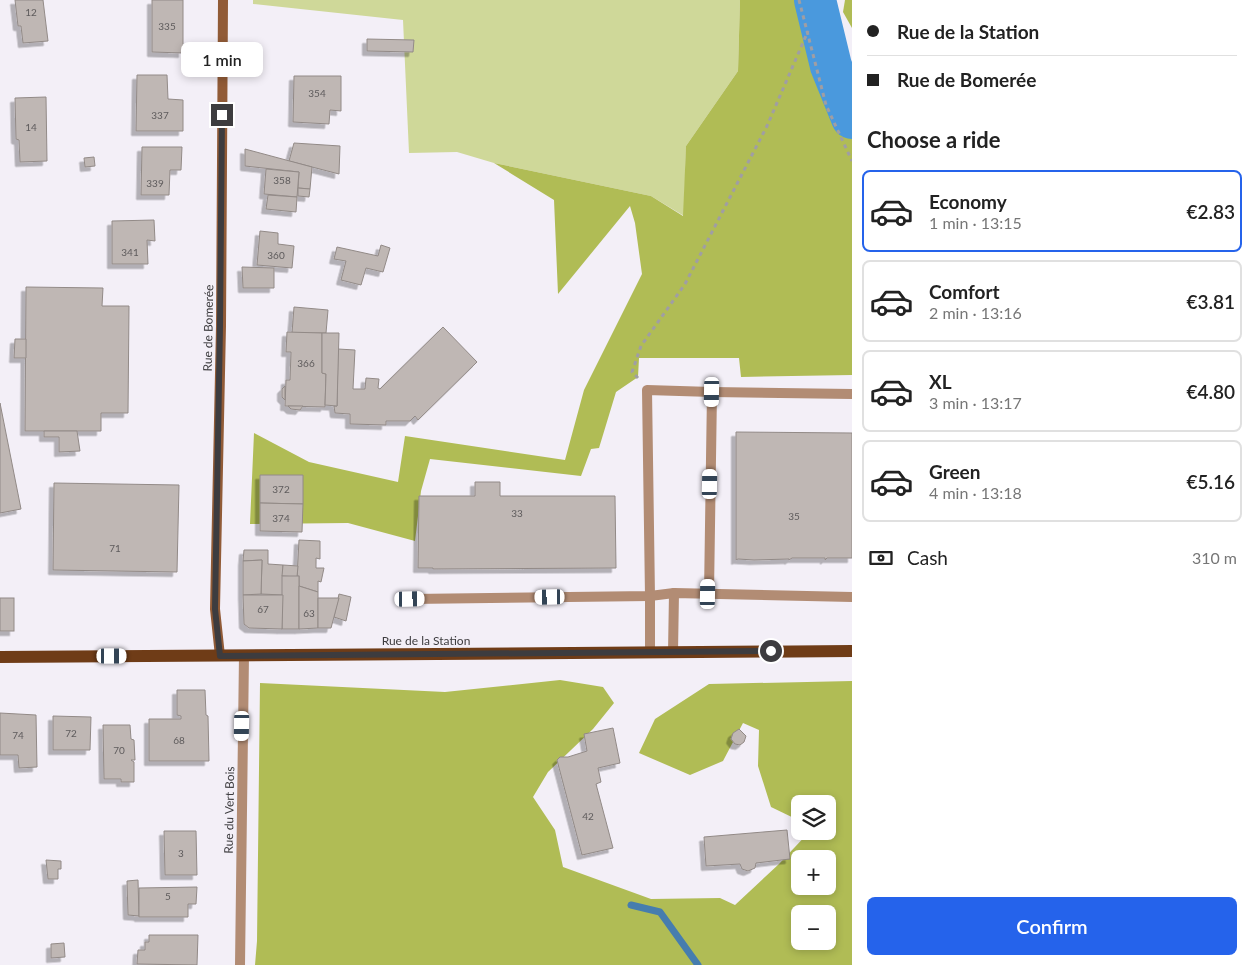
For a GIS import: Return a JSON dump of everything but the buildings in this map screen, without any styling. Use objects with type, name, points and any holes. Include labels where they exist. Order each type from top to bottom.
[{"type":"main road","name":"Rue de Bomerée","points":[[220,656],[215,609],[223,0]]},
{"type":"main road","name":"Rue de la Station","points":[[0,657],[852,651]]},
{"type":"street","points":[[650,652],[647,390],[852,394]]},
{"type":"street","points":[[708,594],[712,392]]},
{"type":"street","points":[[673,652],[674,593]]},
{"type":"street","points":[[410,599],[650,596],[674,593],[852,597]]},
{"type":"street","name":"Rue du Vert Bois","points":[[240,965],[244,655]]},
{"type":"path","points":[[800,0],[826,105],[852,161]]},
{"type":"path","points":[[647,390],[632,372],[641,346],[684,284],[767,126],[808,31]]},
{"type":"green space","points":[[253,0],[740,0],[738,71],[686,146],[684,216],[651,196],[494,163],[457,152],[409,153],[403,20],[253,4]]},
{"type":"green space","points":[[740,0],[806,0],[821,52],[852,132],[852,375],[741,377],[739,358],[639,358],[638,377],[616,392],[599,448],[591,449],[581,476],[430,459],[421,491],[415,541],[348,523],[250,524],[254,433],[309,462],[398,482],[405,436],[565,460],[584,390],[642,274],[635,223],[630,206],[558,294],[554,200],[494,163],[651,196],[683,216],[686,146],[738,71]]},
{"type":"green space","points":[[845,0],[852,0],[852,28],[843,12]]},
{"type":"green space","points":[[560,680],[603,687],[614,703],[593,729],[548,772],[533,797],[555,830],[563,867],[651,899],[720,898],[735,905],[791,851],[791,895],[836,895],[836,850],[792,850],[802,840],[836,840],[836,795],[791,795],[791,817],[771,807],[758,766],[759,730],[743,723],[723,761],[690,775],[639,753],[655,719],[709,684],[852,681],[852,965],[255,965],[257,941],[260,683],[445,692]]},
{"type":"waterway","points":[[815,0],[831,66],[852,118]]},
{"type":"waterway","points":[[631,905],[660,912],[698,965]]},
{"type":"route","points":[[222,115],[215,609],[220,656],[265,654],[771,651]]}]
